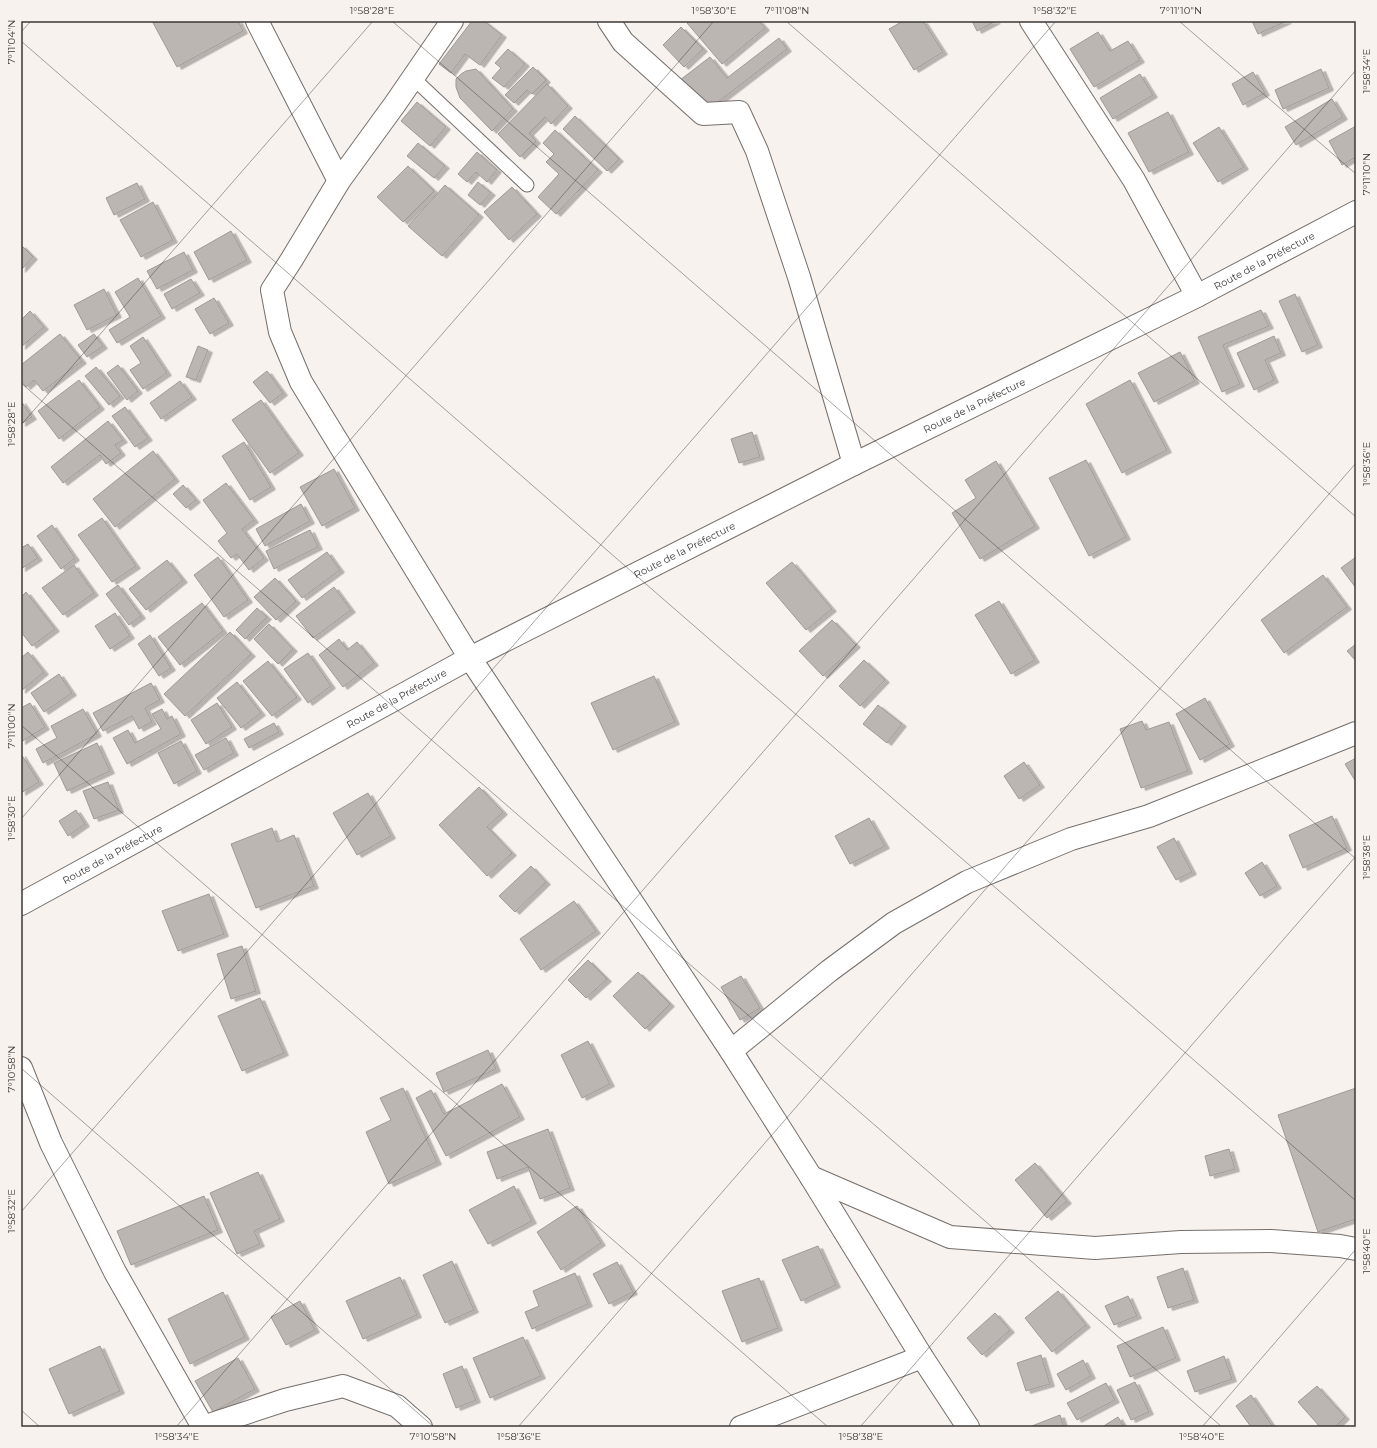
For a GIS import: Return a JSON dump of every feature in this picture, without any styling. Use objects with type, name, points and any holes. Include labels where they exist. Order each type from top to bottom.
[{"type":"street","points":[[257,21],[338,181]]},
{"type":"street","points":[[452,21],[413,78],[338,181],[272,290],[280,332],[301,382],[470,658],[731,1051],[922,1357],[968,1427]]},
{"type":"street","points":[[609,21],[623,42],[703,114],[739,112],[757,151],[799,277],[854,464]]},
{"type":"street","points":[[1031,21],[1134,180],[1197,296]]},
{"type":"street","name":"Route de la Préfecture","points":[[21,904],[470,658],[854,464],[1197,296],[1356,212]]},
{"type":"street","points":[[731,1051],[829,971],[894,922],[967,882],[1070,839],[1149,816],[1356,733]]},
{"type":"street","points":[[21,1068],[51,1143],[115,1272],[203,1427],[285,1400],[343,1386],[397,1406],[421,1427]]},
{"type":"street","points":[[811,1177],[950,1237],[1095,1248],[1181,1242],[1271,1242],[1340,1246],[1356,1249]]},
{"type":"street","points":[[741,1427],[922,1357]]},
{"type":"lane","points":[[413,78],[527,185]]},
{"type":"building","points":[[152,21],[238,21],[243,31],[177,67]]},
{"type":"building","points":[[472,21],[484,21],[502,35],[480,65],[465,54],[451,73],[439,64]]},
{"type":"building","points":[[689,21],[759,21],[765,28],[722,64],[687,23]]},
{"type":"building","points":[[903,21],[923,21],[943,52],[914,70],[889,29]]},
{"type":"building","points":[[972,21],[996,21],[977,31]]},
{"type":"building","points":[[1252,21],[1287,21],[1258,34]]},
{"type":"building","points":[[681,27],[703,49],[684,67],[663,45]]},
{"type":"building","points":[[1098,32],[1110,51],[1128,41],[1140,60],[1094,87],[1070,49]]},
{"type":"building","points":[[779,38],[787,49],[705,112],[680,80],[710,57],[727,78]]},
{"type":"building","points":[[508,49],[525,64],[504,87],[492,78],[501,68],[495,63]]},
{"type":"building","points":[[533,67],[546,80],[532,94],[527,90],[514,103],[505,95]]},
{"type":"building","points":[[476,69],[513,109],[492,131],[460,98],[456,87],[456,79],[461,74],[466,71]]},
{"type":"building","points":[[1321,69],[1329,88],[1283,109],[1275,90]]},
{"type":"building","points":[[1253,72],[1265,93],[1243,105],[1232,84]]},
{"type":"building","points":[[1140,74],[1153,95],[1113,119],[1100,98]]},
{"type":"building","points":[[547,84],[568,106],[551,124],[545,117],[529,133],[536,141],[520,157],[498,134]]},
{"type":"building","points":[[1332,99],[1343,117],[1296,145],[1285,127]]},
{"type":"building","points":[[417,102],[446,127],[430,146],[401,121]]},
{"type":"building","points":[[1168,112],[1189,152],[1149,172],[1128,133]]},
{"type":"building","points":[[575,116],[619,159],[607,171],[563,129]]},
{"type":"building","points":[[1356,126],[1356,157],[1342,165],[1329,141]]},
{"type":"building","points":[[1219,127],[1244,167],[1218,182],[1193,143]]},
{"type":"building","points":[[555,130],[598,170],[556,214],[538,197],[559,174],[546,162],[554,154],[543,143]]},
{"type":"building","points":[[418,143],[445,166],[434,178],[407,156]]},
{"type":"building","points":[[477,152],[497,170],[487,182],[476,172],[467,182],[458,174]]},
{"type":"building","points":[[408,166],[434,191],[403,222],[377,197]]},
{"type":"building","points":[[478,182],[491,193],[480,205],[468,195]]},
{"type":"building","points":[[137,183],[145,199],[114,215],[106,198]]},
{"type":"building","points":[[445,185],[479,215],[442,256],[408,226]]},
{"type":"building","points":[[512,187],[537,214],[509,240],[484,212]]},
{"type":"building","points":[[153,202],[173,240],[141,257],[120,220]]},
{"type":"building","points":[[231,231],[247,260],[209,280],[194,252]]},
{"type":"building","points":[[21,245],[33,257],[21,270]]},
{"type":"building","points":[[184,252],[193,270],[157,289],[147,271]]},
{"type":"building","points":[[138,278],[161,316],[117,343],[109,330],[130,317],[115,292]]},
{"type":"building","points":[[191,279],[200,293],[172,309],[164,294]]},
{"type":"building","points":[[104,289],[117,315],[87,330],[74,305]]},
{"type":"building","points":[[1295,294],[1318,345],[1302,352],[1279,301]]},
{"type":"building","points":[[214,298],[229,323],[210,334],[195,309]]},
{"type":"building","points":[[1261,310],[1269,326],[1223,345],[1240,384],[1222,392],[1198,337]]},
{"type":"building","points":[[30,311],[44,327],[21,347],[21,320]]},
{"type":"building","points":[[60,334],[82,361],[43,391],[34,380],[26,387],[21,381],[21,365]]},
{"type":"building","points":[[94,334],[103,346],[87,357],[78,345]]},
{"type":"building","points":[[1274,336],[1281,353],[1265,360],[1274,380],[1254,390],[1237,353]]},
{"type":"building","points":[[143,337],[167,373],[143,389],[130,370],[141,363],[130,346]]},
{"type":"building","points":[[198,346],[208,350],[196,380],[186,377]]},
{"type":"building","points":[[1180,352],[1195,381],[1154,402],[1138,373]]},
{"type":"building","points":[[118,365],[138,391],[127,400],[107,373]]},
{"type":"building","points":[[96,367],[120,396],[109,405],[85,376]]},
{"type":"building","points":[[267,371],[283,393],[270,403],[253,382]]},
{"type":"building","points":[[79,380],[100,407],[59,439],[38,411]]},
{"type":"building","points":[[1130,380],[1167,450],[1122,473],[1086,404]]},
{"type":"building","points":[[180,381],[192,397],[161,419],[150,403]]},
{"type":"building","points":[[261,400],[299,453],[270,473],[232,420]]},
{"type":"building","points":[[21,401],[32,417],[21,424]]},
{"type":"building","points":[[125,407],[148,438],[135,447],[112,416]]},
{"type":"building","points":[[108,421],[123,440],[115,445],[121,453],[106,464],[100,455],[63,483],[51,467]]},
{"type":"building","points":[[752,432],[760,457],[739,463],[731,439]]},
{"type":"building","points":[[244,442],[271,487],[250,500],[222,456]]},
{"type":"building","points":[[153,451],[175,479],[115,527],[93,499]]},
{"type":"building","points":[[1086,460],[1126,537],[1089,556],[1049,478]]},
{"type":"building","points":[[996,461],[1035,526],[980,559],[952,513],[976,498],[965,480]]},
{"type":"building","points":[[334,469],[355,508],[322,526],[300,487]]},
{"type":"building","points":[[226,483],[254,520],[242,529],[264,558],[249,570],[237,554],[231,558],[218,541],[227,533],[203,500]]},
{"type":"building","points":[[183,485],[196,500],[186,508],[173,494]]},
{"type":"building","points":[[301,504],[310,521],[265,546],[256,529]]},
{"type":"building","points":[[102,518],[136,566],[112,582],[78,535]]},
{"type":"building","points":[[52,525],[75,558],[61,569],[37,536]]},
{"type":"building","points":[[310,530],[318,547],[274,569],[266,551]]},
{"type":"building","points":[[28,544],[38,558],[21,569],[21,548]]},
{"type":"building","points":[[327,552],[340,570],[302,598],[288,580]]},
{"type":"building","points":[[218,557],[248,600],[224,617],[194,575]]},
{"type":"building","points":[[1356,557],[1356,588],[1341,568]]},
{"type":"building","points":[[167,560],[183,580],[146,610],[129,589]]},
{"type":"building","points":[[792,562],[832,609],[806,630],[766,583]]},
{"type":"building","points":[[74,565],[94,593],[63,615],[42,588]]},
{"type":"building","points":[[1323,575],[1347,607],[1284,653],[1261,620]]},
{"type":"building","points":[[275,578],[296,601],[276,620],[254,597]]},
{"type":"building","points":[[118,585],[141,616],[129,625],[106,594]]},
{"type":"building","points":[[334,587],[351,610],[313,638],[296,616]]},
{"type":"building","points":[[26,592],[55,629],[32,646],[21,632],[21,597]]},
{"type":"building","points":[[999,601],[1035,660],[1011,674],[975,615]]},
{"type":"building","points":[[202,603],[223,631],[180,665],[158,637]]},
{"type":"building","points":[[257,608],[267,617],[245,639],[236,630]]},
{"type":"building","points":[[115,613],[130,636],[110,649],[95,626]]},
{"type":"building","points":[[832,620],[856,645],[823,676],[799,651]]},
{"type":"building","points":[[269,624],[293,649],[278,664],[254,639]]},
{"type":"building","points":[[230,632],[251,654],[185,716],[164,694]]},
{"type":"building","points":[[150,635],[171,668],[159,676],[138,644]]},
{"type":"building","points":[[339,639],[347,650],[357,642],[374,663],[343,687],[319,655]]},
{"type":"building","points":[[1356,644],[1356,661],[1347,651]]},
{"type":"building","points":[[28,652],[44,672],[21,691],[21,658]]},
{"type":"building","points":[[308,653],[331,686],[308,703],[284,669]]},
{"type":"building","points":[[864,660],[885,680],[860,706],[839,686]]},
{"type":"building","points":[[268,661],[297,697],[272,716],[243,681]]},
{"type":"building","points":[[59,674],[72,693],[44,712],[31,693]]},
{"type":"building","points":[[654,676],[675,722],[613,750],[591,703]]},
{"type":"building","points":[[237,682],[261,713],[241,728],[217,698]]},
{"type":"building","points":[[151,683],[160,700],[145,708],[152,722],[139,729],[132,716],[103,731],[93,713]]},
{"type":"building","points":[[1205,698],[1230,744],[1200,760],[1176,714]]},
{"type":"building","points":[[30,703],[45,727],[21,742],[21,708]]},
{"type":"building","points":[[217,703],[232,727],[206,744],[191,720]]},
{"type":"building","points":[[878,705],[902,724],[887,743],[863,724]]},
{"type":"building","points":[[83,709],[97,734],[43,763],[36,749],[57,738],[51,726]]},
{"type":"building","points":[[162,709],[167,719],[172,716],[181,734],[127,764],[113,738],[128,730],[135,743],[161,729],[152,714]]},
{"type":"building","points":[[1142,721],[1146,730],[1169,722],[1188,771],[1141,788],[1120,729]]},
{"type":"building","points":[[274,723],[279,732],[249,748],[244,739]]},
{"type":"building","points":[[226,738],[234,753],[204,770],[195,755]]},
{"type":"building","points":[[181,741],[197,771],[174,784],[158,753]]},
{"type":"building","points":[[97,743],[110,771],[67,791],[54,763]]},
{"type":"building","points":[[21,754],[39,782],[21,793]]},
{"type":"building","points":[[1356,758],[1356,782],[1345,764]]},
{"type":"building","points":[[1024,762],[1040,785],[1019,799],[1004,776]]},
{"type":"building","points":[[108,782],[119,810],[94,819],[83,791]]},
{"type":"building","points":[[479,787],[503,812],[487,827],[512,853],[487,876],[439,825]]},
{"type":"building","points":[[368,793],[391,836],[357,855],[333,813]]},
{"type":"building","points":[[76,810],[85,824],[68,836],[59,821]]},
{"type":"building","points":[[1332,816],[1347,848],[1303,868],[1289,835]]},
{"type":"building","points":[[869,818],[885,846],[850,864],[835,836]]},
{"type":"building","points":[[272,828],[277,842],[294,835],[314,886],[256,908],[231,844]]},
{"type":"building","points":[[1174,838],[1192,872],[1176,880],[1157,847]]},
{"type":"building","points":[[1262,862],[1277,886],[1260,896],[1245,873]]},
{"type":"building","points":[[531,866],[546,882],[515,912],[499,896]]},
{"type":"building","points":[[209,894],[224,934],[178,951],[162,911]]},
{"type":"building","points":[[574,901],[596,931],[541,970],[520,939]]},
{"type":"building","points":[[242,946],[256,991],[231,999],[217,954]]},
{"type":"building","points":[[588,960],[607,979],[586,998],[568,980]]},
{"type":"building","points":[[638,972],[670,1004],[645,1029],[613,996]]},
{"type":"building","points":[[741,976],[760,1008],[740,1020],[721,987]]},
{"type":"building","points":[[260,998],[284,1053],[242,1071],[218,1016]]},
{"type":"building","points":[[588,1041],[610,1084],[582,1098],[561,1055]]},
{"type":"building","points":[[488,1050],[496,1069],[444,1092],[436,1073]]},
{"type":"building","points":[[502,1084],[520,1117],[446,1156],[416,1098],[431,1090],[444,1114]]},
{"type":"building","points":[[403,1088],[437,1162],[389,1184],[366,1132],[391,1120],[380,1098]]},
{"type":"building","points":[[1356,1088],[1356,1219],[1318,1232],[1278,1115]]},
{"type":"building","points":[[548,1129],[570,1188],[540,1199],[528,1167],[497,1179],[487,1152]]},
{"type":"building","points":[[1229,1149],[1235,1169],[1210,1176],[1205,1156]]},
{"type":"building","points":[[1035,1163],[1067,1201],[1047,1218],[1015,1180]]},
{"type":"building","points":[[258,1172],[280,1219],[254,1231],[260,1244],[237,1254],[210,1193]]},
{"type":"building","points":[[514,1186],[532,1221],[488,1244],[469,1210]]},
{"type":"building","points":[[204,1196],[218,1230],[131,1265],[117,1231]]},
{"type":"building","points":[[577,1206],[601,1243],[561,1270],[537,1232]]},
{"type":"building","points":[[818,1246],[836,1285],[801,1301],[782,1260]]},
{"type":"building","points":[[452,1261],[474,1310],[445,1323],[423,1275]]},
{"type":"building","points":[[617,1262],[633,1292],[609,1304],[593,1274]]},
{"type":"building","points":[[1183,1268],[1194,1300],[1168,1308],[1157,1277]]},
{"type":"building","points":[[575,1273],[588,1304],[532,1329],[525,1312],[539,1306],[533,1291]]},
{"type":"building","points":[[400,1277],[417,1315],[363,1339],[346,1301]]},
{"type":"building","points":[[759,1278],[778,1328],[742,1342],[722,1291]]},
{"type":"building","points":[[1058,1291],[1086,1325],[1052,1352],[1025,1318]]},
{"type":"building","points":[[223,1292],[245,1337],[190,1364],[168,1319]]},
{"type":"building","points":[[1128,1296],[1137,1316],[1114,1325],[1105,1306]]},
{"type":"building","points":[[300,1301],[315,1330],[286,1345],[271,1317]]},
{"type":"building","points":[[995,1313],[1010,1330],[982,1355],[967,1338]]},
{"type":"building","points":[[1163,1327],[1176,1358],[1130,1377],[1117,1346]]},
{"type":"building","points":[[523,1337],[541,1376],[490,1398],[473,1358]]},
{"type":"building","points":[[100,1346],[120,1391],[69,1414],[49,1369]]},
{"type":"building","points":[[1041,1355],[1050,1384],[1026,1391],[1017,1363]]},
{"type":"building","points":[[1224,1356],[1232,1379],[1195,1392],[1187,1371]]},
{"type":"building","points":[[238,1358],[255,1389],[213,1412],[195,1381]]},
{"type":"building","points":[[1083,1360],[1091,1376],[1066,1390],[1057,1374]]},
{"type":"building","points":[[462,1366],[476,1400],[456,1408],[443,1374]]},
{"type":"building","points":[[1135,1382],[1149,1412],[1131,1420],[1117,1390]]},
{"type":"building","points":[[1106,1383],[1115,1400],[1077,1420],[1067,1403]]},
{"type":"building","points":[[1317,1386],[1345,1417],[1335,1427],[1320,1427],[1298,1402]]},
{"type":"building","points":[[1251,1395],[1273,1427],[1251,1427],[1236,1406]]},
{"type":"building","points":[[1060,1415],[1064,1427],[1032,1426]]},
{"type":"building","points":[[1118,1417],[1124,1427],[1102,1427]]}]
